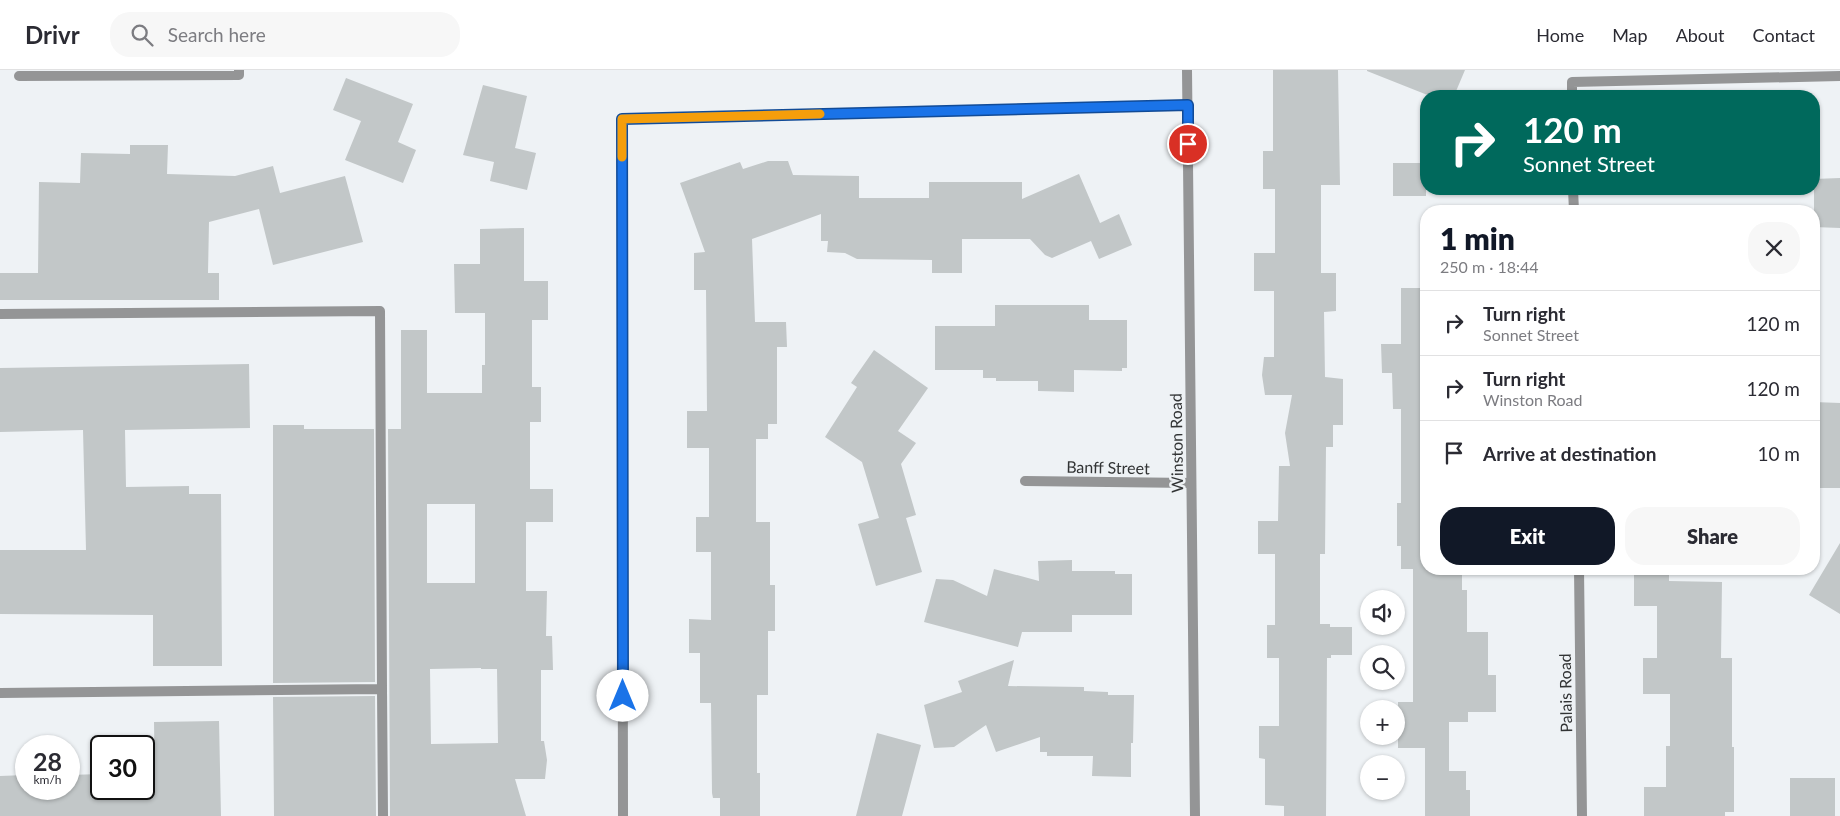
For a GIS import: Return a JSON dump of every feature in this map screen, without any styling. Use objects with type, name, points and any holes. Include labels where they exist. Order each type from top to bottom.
[{"type":"street","name":"Winston Road","points":[[1187,70],[1195,816]]},
{"type":"street","points":[[19,76],[239,72]]},
{"type":"street","points":[[1572,90],[1572,82],[1840,76]]},
{"type":"street","points":[[623,816],[622,119],[1188,105]]},
{"type":"street","points":[[0,314],[380,311],[382,816]]},
{"type":"street","name":"Banff Street","points":[[1025,480],[1191,483]]},
{"type":"street","name":"Palais Road","points":[[1579,575],[1582,816]]},
{"type":"street","points":[[0,693],[382,688]]},
{"type":"building","points":[[1273,70],[1338,70],[1340,185],[1321,185],[1321,273],[1336,273],[1336,311],[1324,312],[1325,377],[1343,379],[1343,425],[1333,425],[1333,447],[1326,447],[1325,554],[1320,554],[1320,624],[1330,624],[1330,627],[1352,627],[1352,655],[1331,655],[1331,658],[1327,658],[1326,816],[1284,816],[1284,806],[1265,805],[1265,759],[1259,758],[1259,726],[1279,726],[1279,658],[1267,658],[1267,625],[1275,625],[1275,554],[1258,554],[1258,521],[1278,521],[1279,466],[1290,466],[1285,433],[1292,395],[1265,395],[1262,375],[1264,357],[1274,357],[1274,291],[1254,291],[1254,253],[1275,253],[1275,189],[1263,189],[1263,151],[1273,151]]},
{"type":"building","points":[[1465,70],[1457,90],[1420,90],[1420,92],[1367,71]]},
{"type":"building","points":[[346,78],[413,104],[398,142],[416,150],[403,183],[345,160],[361,121],[333,110]]},
{"type":"building","points":[[483,85],[527,96],[515,148],[536,153],[527,190],[490,181],[494,162],[463,155]]},
{"type":"building","points":[[130,145],[168,145],[167,174],[235,176],[273,166],[280,193],[345,176],[363,242],[273,265],[259,209],[209,222],[208,273],[219,273],[219,300],[0,300],[0,273],[38,273],[39,182],[80,183],[81,153],[130,154]]},
{"type":"building","points":[[768,161],[788,161],[793,175],[859,176],[859,198],[929,198],[929,182],[1022,182],[1022,199],[1079,174],[1100,223],[1119,214],[1132,245],[1099,259],[1091,241],[1052,258],[1045,255],[1030,239],[962,239],[962,273],[932,273],[932,260],[857,259],[845,253],[827,252],[828,241],[821,241],[821,214],[752,239],[755,322],[786,322],[787,347],[777,347],[777,424],[768,424],[768,439],[756,439],[756,522],[770,522],[770,585],[775,585],[775,631],[768,631],[768,695],[757,695],[757,773],[760,773],[760,816],[720,816],[720,798],[713,798],[712,793],[711,703],[700,703],[700,653],[689,653],[689,619],[711,620],[711,552],[696,552],[696,517],[709,517],[709,448],[687,448],[687,411],[707,411],[706,290],[694,290],[694,253],[705,252],[680,183],[740,162],[743,169]]},
{"type":"building","points":[[1393,163],[1420,163],[1420,195],[1426,196],[1393,196]]},
{"type":"building","points":[[1840,178],[1840,228],[1820,227],[1820,205],[1814,205],[1814,195],[1820,195],[1820,179]]},
{"type":"building","points":[[524,228],[524,281],[548,281],[548,320],[532,320],[532,387],[541,387],[541,422],[530,422],[530,489],[553,489],[553,522],[526,522],[526,591],[547,591],[546,636],[552,636],[553,670],[541,670],[541,741],[544,741],[547,760],[545,779],[515,779],[526,816],[390,816],[388,429],[401,429],[401,330],[427,330],[427,393],[482,393],[482,365],[485,365],[485,313],[455,313],[454,264],[480,264],[480,229]],"holes":[[[427,504],[475,504],[475,583],[427,583]],[[430,669],[497,669],[498,743],[431,744]]]},
{"type":"building","points":[[1401,288],[1420,288],[1420,575],[1462,575],[1462,590],[1467,590],[1467,632],[1488,632],[1488,675],[1496,675],[1496,712],[1468,712],[1468,722],[1449,722],[1449,771],[1466,771],[1466,790],[1470,790],[1470,816],[1425,816],[1425,748],[1398,748],[1398,745],[1405,745],[1405,702],[1413,702],[1413,569],[1401,569],[1401,546],[1397,546],[1397,503],[1401,503],[1401,409],[1393,409],[1392,373],[1382,373],[1381,344],[1401,344]]},
{"type":"building","points":[[995,305],[1089,305],[1089,320],[1127,320],[1127,368],[1122,368],[1122,371],[1074,370],[1074,392],[1038,391],[1038,381],[996,381],[996,378],[983,378],[983,370],[935,370],[935,326],[995,326]]},
{"type":"building","points":[[874,350],[928,388],[898,431],[916,443],[901,464],[916,515],[906,518],[922,572],[876,586],[858,524],[879,518],[862,462],[825,437],[857,387],[851,383]]},
{"type":"building","points":[[249,364],[250,428],[125,430],[126,487],[189,486],[189,494],[221,494],[222,666],[153,666],[153,615],[0,614],[0,550],[86,550],[83,430],[0,432],[0,368]]},
{"type":"building","points":[[1820,402],[1840,403],[1840,488],[1820,488]]},
{"type":"building","points":[[273,425],[304,425],[304,429],[374,429],[375,682],[273,683]]},
{"type":"building","points":[[1840,543],[1840,614],[1809,595]]},
{"type":"building","points":[[1072,560],[1072,571],[1115,571],[1115,574],[1132,574],[1132,615],[1072,615],[1072,632],[1022,632],[1018,647],[924,622],[936,579],[953,580],[987,596],[994,569],[1039,581],[1038,561]]},
{"type":"building","points":[[1634,575],[1669,575],[1669,581],[1722,582],[1721,658],[1732,658],[1734,812],[1725,812],[1725,816],[1644,816],[1644,787],[1666,787],[1666,746],[1670,746],[1670,694],[1643,694],[1643,658],[1657,658],[1657,606],[1634,606]]},
{"type":"building","points":[[1014,660],[1008,686],[1084,687],[1084,691],[1108,692],[1108,695],[1134,695],[1131,777],[1092,776],[1093,756],[1047,756],[1047,752],[1040,752],[1040,737],[996,752],[986,725],[954,747],[934,748],[924,705],[962,692],[958,681]]},
{"type":"building","points":[[375,696],[376,816],[274,816],[273,697]]},
{"type":"building","points":[[219,721],[221,816],[0,816],[0,776],[15,775],[15,800],[80,800],[80,775],[90,774],[90,800],[155,800],[154,722]]},
{"type":"building","points":[[877,733],[921,745],[902,816],[856,816]]},
{"type":"building","points":[[1790,778],[1835,778],[1835,816],[1790,816]]},
{"type":"slow traffic","points":[[622,157],[622,119],[820,114]]},
{"type":"route","points":[[623,696],[622,119],[1188,105],[1188,144]]}]
